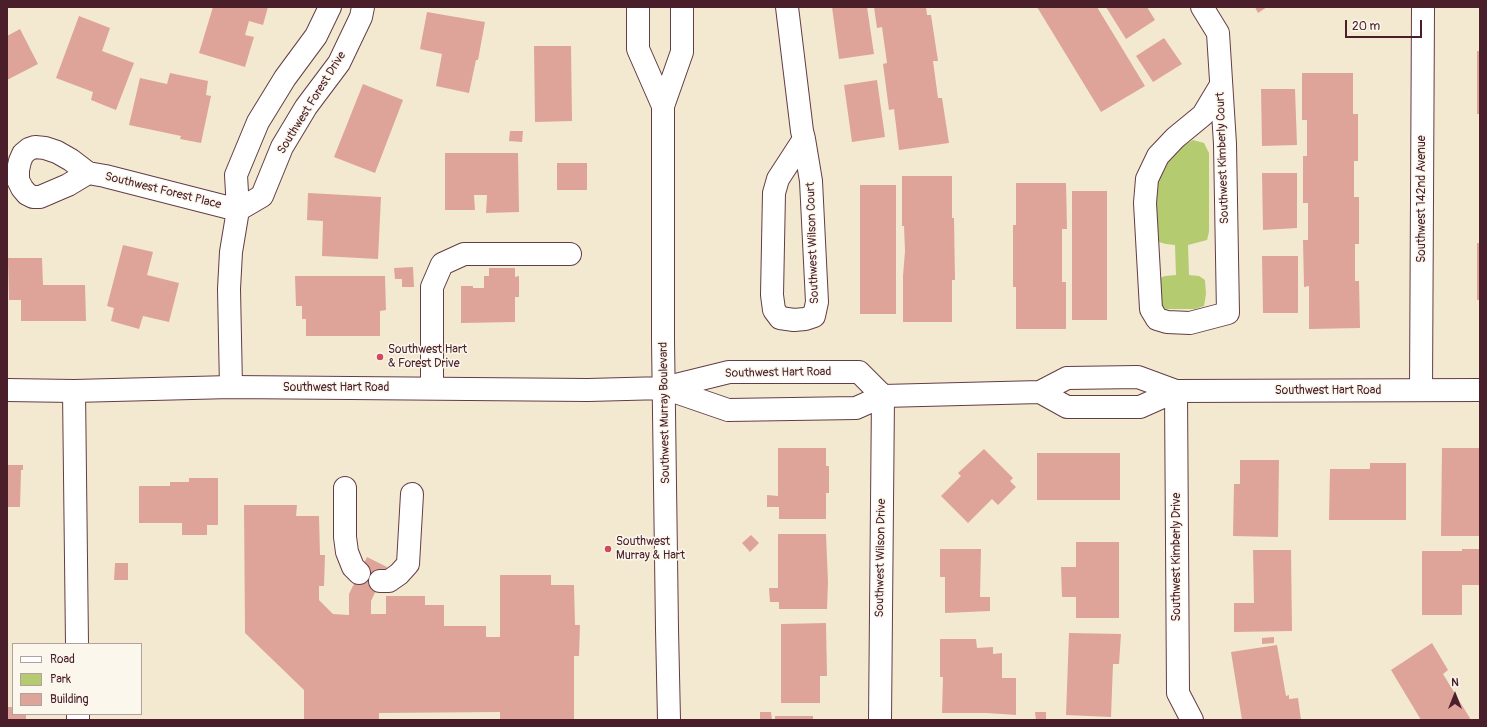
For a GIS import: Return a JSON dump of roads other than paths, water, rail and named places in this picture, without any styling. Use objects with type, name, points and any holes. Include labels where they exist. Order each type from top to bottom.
[{"type":"street","points":[[231,387],[230,289],[231,252],[238,210],[236,175],[258,122],[285,78],[316,36],[330,7]]},
{"type":"street","name":"Southwest Forest Drive","points":[[238,210],[262,196],[282,147],[306,107],[339,63],[363,7]]},
{"type":"street","name":"Southwest Murray Boulevard","points":[[638,7],[638,49],[663,106]]},
{"type":"street","name":"Southwest Murray Boulevard","points":[[669,720],[664,388],[663,106],[682,52],[682,7]]},
{"type":"street","name":"Southwest Wilson Court","points":[[787,7],[811,181],[817,302],[814,316],[794,320],[780,318],[774,310],[772,295],[774,193],[778,179],[804,139]]},
{"type":"street","name":"Southwest Kimberly Court","points":[[1202,7],[1218,33],[1225,144],[1228,313],[1190,323],[1167,322],[1157,319],[1151,309],[1145,203],[1147,180],[1158,156],[1175,138],[1203,115],[1221,85]]},
{"type":"street","name":"Southwest 142nd Avenue","points":[[1421,390],[1423,7]]},
{"type":"street","name":"Southwest Forest Place","points":[[88,173],[238,210]]},
{"type":"street","points":[[432,388],[432,287],[442,264],[464,254],[570,254]]},
{"type":"street","name":"Southwest Hart Road","points":[[7,390],[74,391],[231,387],[588,390],[664,388],[729,372],[859,372],[883,396]]},
{"type":"street","name":"Southwest Hart Road","points":[[664,388],[728,410],[856,408],[883,396],[1040,392],[1068,378],[1096,377],[1138,377],[1176,391],[1480,390]]},
{"type":"street","points":[[74,391],[77,643]]},
{"type":"street","name":"Southwest Hart Road","points":[[1040,392],[1067,407],[1140,407],[1176,391]]},
{"type":"street","name":"Southwest Kimberly Drive","points":[[1176,391],[1178,693],[1192,720]]},
{"type":"street","name":"Southwest Wilson Drive","points":[[880,720],[883,396]]},
{"type":"street","points":[[345,488],[345,537],[347,552],[353,567],[359,573]]},
{"type":"street","points":[[380,581],[389,581],[399,574],[408,564],[412,494]]},
{"type":"place","name":"Southwest Hart & Forest Drive","points":[[380,357]]},
{"type":"place","name":"Southwest Murray & Hart","points":[[608,549]]}]
